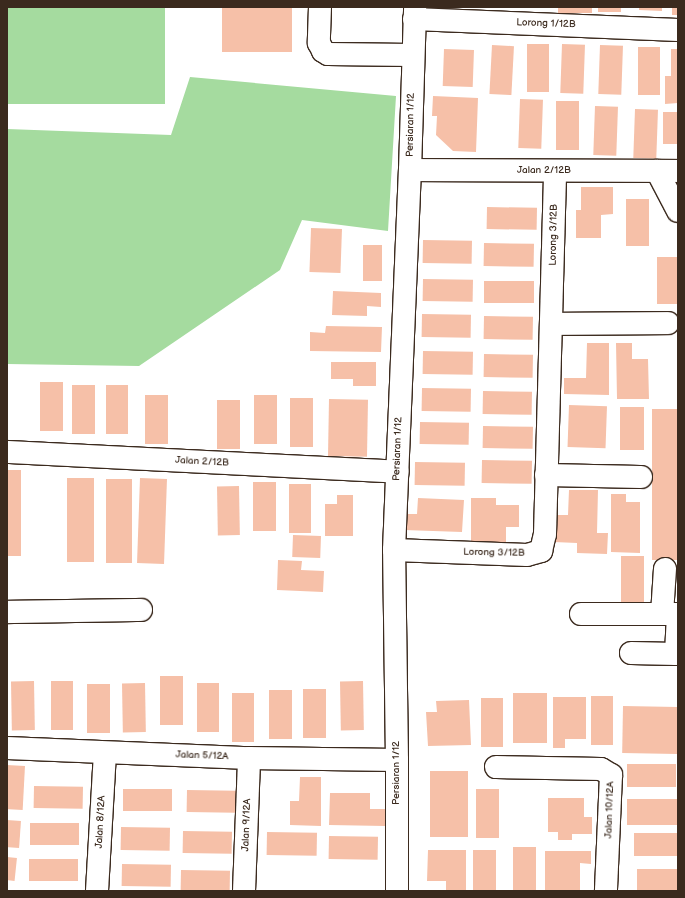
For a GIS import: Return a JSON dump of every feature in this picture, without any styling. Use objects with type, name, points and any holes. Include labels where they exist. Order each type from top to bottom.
[{"type":"street","points":[[320,7],[319,43],[323,51],[328,54],[412,55]]},
{"type":"street","name":"Persiaran 1/12","points":[[397,891],[394,550],[410,170],[414,13]]},
{"type":"street","name":"Lorong 1/12B","points":[[414,13],[678,30]]},
{"type":"street","name":"Jalan 2/12B","points":[[410,170],[668,171]]},
{"type":"street","name":"Lorong 3/12B","points":[[394,550],[527,555],[541,551],[545,534],[552,324],[555,171]]},
{"type":"street","points":[[668,171],[678,211]]},
{"type":"street","points":[[552,324],[668,323]]},
{"type":"street","name":"Jalan 2/12B","points":[[7,452],[397,472]]},
{"type":"street","points":[[546,475],[641,477]]},
{"type":"street","points":[[662,614],[665,569]]},
{"type":"street","points":[[7,612],[141,610]]},
{"type":"street","points":[[581,614],[678,614],[676,654],[631,653]]},
{"type":"street","name":"Jalan 5/12A","points":[[7,748],[249,758],[397,760]]},
{"type":"street","name":"Jalan 8/12A","points":[[97,891],[105,753]]},
{"type":"street","name":"Jalan 9/12A","points":[[244,891],[249,758]]},
{"type":"street","name":"Jalan 10/12A","points":[[496,767],[601,769],[611,775],[606,891]]},
{"type":"green space","points":[[7,7],[165,7],[165,104],[7,104]]},
{"type":"green space","points":[[190,77],[396,96],[388,231],[302,220],[280,270],[139,366],[7,364],[7,129],[171,135]]},
{"type":"building","points":[[222,7],[292,7],[292,52],[222,52]]},
{"type":"building","points":[[558,7],[592,7],[592,13],[558,13]]},
{"type":"building","points":[[598,7],[621,7],[621,12],[598,12]]},
{"type":"building","points":[[639,7],[662,7],[662,11],[639,10]]},
{"type":"building","points":[[672,7],[678,7],[678,15],[672,15]]},
{"type":"building","points":[[527,44],[549,44],[549,92],[527,92]]},
{"type":"building","points":[[562,44],[585,45],[583,94],[560,93]]},
{"type":"building","points":[[492,45],[514,46],[511,95],[489,94]]},
{"type":"building","points":[[600,45],[623,46],[621,95],[598,94]]},
{"type":"building","points":[[638,47],[660,47],[660,95],[638,95]]},
{"type":"building","points":[[444,49],[474,50],[473,87],[443,86]]},
{"type":"building","points":[[671,49],[678,49],[678,103],[665,104],[665,76],[671,76]]},
{"type":"building","points":[[433,96],[478,98],[476,152],[453,151],[436,135],[437,116],[432,116]]},
{"type":"building","points":[[520,99],[543,100],[541,149],[518,148]]},
{"type":"building","points":[[556,101],[579,101],[579,150],[556,150]]},
{"type":"building","points":[[595,106],[618,107],[616,156],[593,155]]},
{"type":"building","points":[[635,109],[658,110],[656,159],[633,158]]},
{"type":"building","points":[[663,112],[677,112],[677,144],[663,144]]},
{"type":"building","points":[[581,187],[613,187],[613,214],[601,215],[601,238],[576,238],[576,210],[581,210]]},
{"type":"building","points":[[626,199],[649,199],[649,246],[626,246]]},
{"type":"building","points":[[487,207],[537,208],[537,230],[487,229]]},
{"type":"building","points":[[311,228],[342,229],[340,273],[309,272]]},
{"type":"building","points":[[423,240],[472,241],[472,264],[423,263]]},
{"type":"building","points":[[484,243],[534,244],[534,267],[484,266]]},
{"type":"building","points":[[363,245],[382,245],[382,281],[363,281]]},
{"type":"building","points":[[657,257],[678,257],[678,304],[657,304]]},
{"type":"building","points":[[423,279],[473,280],[473,302],[423,301]]},
{"type":"building","points":[[484,281],[534,281],[534,303],[484,303]]},
{"type":"building","points":[[333,291],[381,293],[381,307],[367,306],[367,316],[332,315]]},
{"type":"building","points":[[422,314],[471,315],[471,338],[422,337]]},
{"type":"building","points":[[484,316],[533,317],[533,340],[484,339]]},
{"type":"building","points":[[326,326],[382,327],[381,352],[310,351],[310,332],[325,333]]},
{"type":"building","points":[[587,343],[609,343],[609,395],[564,394],[564,378],[586,378]]},
{"type":"building","points":[[616,343],[632,343],[632,359],[648,359],[649,399],[617,399]]},
{"type":"building","points":[[423,351],[473,352],[473,375],[423,374]]},
{"type":"building","points":[[484,354],[533,355],[533,378],[484,377]]},
{"type":"building","points":[[331,362],[376,362],[376,386],[353,386],[353,379],[331,379]]},
{"type":"building","points":[[40,382],[63,382],[63,431],[40,431]]},
{"type":"building","points":[[72,385],[95,385],[95,434],[72,434]]},
{"type":"building","points":[[106,385],[128,385],[128,434],[106,434]]},
{"type":"building","points":[[422,388],[471,389],[471,412],[422,411]]},
{"type":"building","points":[[483,391],[532,392],[532,415],[483,414]]},
{"type":"building","points":[[145,395],[168,395],[168,444],[145,444]]},
{"type":"building","points":[[254,395],[277,395],[277,444],[254,444]]},
{"type":"building","points":[[290,398],[313,398],[313,447],[290,447]]},
{"type":"building","points":[[329,399],[368,400],[367,457],[328,456]]},
{"type":"building","points":[[217,400],[240,400],[240,449],[217,449]]},
{"type":"building","points":[[569,405],[607,406],[606,448],[568,447]]},
{"type":"building","points":[[620,407],[644,407],[644,450],[620,450]]},
{"type":"building","points":[[652,409],[678,409],[678,560],[652,560]]},
{"type":"building","points":[[420,422],[469,423],[469,445],[420,444]]},
{"type":"building","points":[[483,426],[533,427],[533,449],[483,448]]},
{"type":"building","points":[[482,460],[532,461],[532,484],[482,483]]},
{"type":"building","points":[[415,462],[465,463],[465,486],[415,485]]},
{"type":"building","points":[[7,470],[21,470],[21,556],[7,556]]},
{"type":"building","points":[[67,478],[94,478],[94,562],[67,562]]},
{"type":"building","points":[[140,478],[167,479],[164,564],[137,563]]},
{"type":"building","points":[[106,479],[132,479],[132,563],[106,563]]},
{"type":"building","points":[[253,482],[276,482],[276,531],[253,531]]},
{"type":"building","points":[[289,484],[311,484],[311,533],[289,533]]},
{"type":"building","points":[[217,486],[239,486],[240,535],[218,535]]},
{"type":"building","points":[[569,490],[598,490],[597,533],[608,533],[607,554],[577,553],[577,543],[554,542],[554,515],[568,515]]},
{"type":"building","points":[[611,494],[626,494],[626,502],[640,502],[640,553],[611,552]]},
{"type":"building","points":[[337,495],[353,495],[353,536],[325,536],[325,504],[337,504]]},
{"type":"building","points":[[418,498],[464,500],[462,532],[404,530],[405,514],[417,514]]},
{"type":"building","points":[[471,498],[496,498],[496,505],[519,505],[519,527],[506,527],[506,542],[471,542]]},
{"type":"building","points":[[293,535],[321,536],[320,558],[292,557]]},
{"type":"building","points":[[621,556],[644,556],[644,604],[621,604]]},
{"type":"building","points":[[278,560],[302,561],[301,570],[324,571],[323,592],[277,590]]},
{"type":"building","points":[[160,676],[183,676],[183,725],[160,725]]},
{"type":"building","points":[[11,681],[34,681],[35,730],[12,730]]},
{"type":"building","points":[[51,681],[73,681],[73,730],[51,730]]},
{"type":"building","points":[[340,681],[363,681],[364,730],[341,730]]},
{"type":"building","points":[[122,683],[145,683],[146,732],[123,732]]},
{"type":"building","points":[[197,683],[219,683],[219,732],[197,732]]},
{"type":"building","points":[[87,684],[110,684],[110,733],[87,733]]},
{"type":"building","points":[[303,689],[326,689],[326,738],[303,738]]},
{"type":"building","points":[[269,690],[292,690],[292,739],[269,739]]},
{"type":"building","points":[[232,693],[254,693],[254,742],[232,742]]},
{"type":"building","points":[[513,693],[547,693],[547,743],[513,743]]},
{"type":"building","points":[[591,696],[613,696],[613,745],[591,745]]},
{"type":"building","points":[[553,697],[586,697],[586,739],[565,739],[565,748],[553,748]]},
{"type":"building","points":[[481,698],[503,698],[503,747],[481,747]]},
{"type":"building","points":[[469,700],[471,745],[428,746],[426,712],[437,712],[436,701]]},
{"type":"building","points":[[623,706],[678,707],[677,754],[622,753]]},
{"type":"building","points":[[627,764],[676,764],[676,787],[627,787]]},
{"type":"building","points":[[7,765],[25,766],[23,810],[7,809]]},
{"type":"building","points":[[430,771],[468,771],[468,837],[430,837]]},
{"type":"building","points":[[300,777],[321,777],[321,826],[290,825],[290,801],[299,801]]},
{"type":"building","points":[[34,786],[83,787],[83,809],[34,808]]},
{"type":"building","points":[[123,789],[172,789],[172,811],[123,811]]},
{"type":"building","points":[[476,789],[499,789],[499,838],[476,838]]},
{"type":"building","points":[[187,790],[236,791],[236,813],[187,812]]},
{"type":"building","points":[[330,793],[370,793],[370,809],[385,809],[385,826],[329,825]]},
{"type":"building","points":[[548,798],[584,798],[584,817],[592,817],[592,834],[572,834],[572,840],[558,840],[558,832],[548,832]]},
{"type":"building","points":[[627,799],[678,799],[678,825],[627,825]]},
{"type":"building","points":[[7,820],[21,821],[19,848],[7,847]]},
{"type":"building","points":[[30,823],[79,823],[79,845],[30,845]]},
{"type":"building","points":[[121,827],[170,828],[170,851],[121,850]]},
{"type":"building","points":[[183,831],[232,832],[232,854],[183,853]]},
{"type":"building","points":[[267,832],[317,833],[317,856],[267,855]]},
{"type":"building","points":[[634,833],[678,833],[678,856],[634,856]]},
{"type":"building","points":[[329,836],[378,837],[378,860],[329,859]]},
{"type":"building","points":[[513,847],[536,847],[536,891],[513,891]]},
{"type":"building","points":[[428,850],[466,850],[466,891],[446,891],[446,881],[427,881]]},
{"type":"building","points":[[473,850],[496,850],[496,891],[473,891]]},
{"type":"building","points":[[545,851],[591,851],[591,864],[580,863],[580,891],[545,890]]},
{"type":"building","points":[[7,857],[17,858],[15,881],[7,880]]},
{"type":"building","points":[[29,859],[78,859],[78,881],[29,881]]},
{"type":"building","points":[[122,864],[171,865],[171,887],[122,886]]},
{"type":"building","points":[[637,869],[678,869],[678,891],[637,891]]},
{"type":"building","points":[[181,870],[230,871],[230,891],[181,891]]}]
